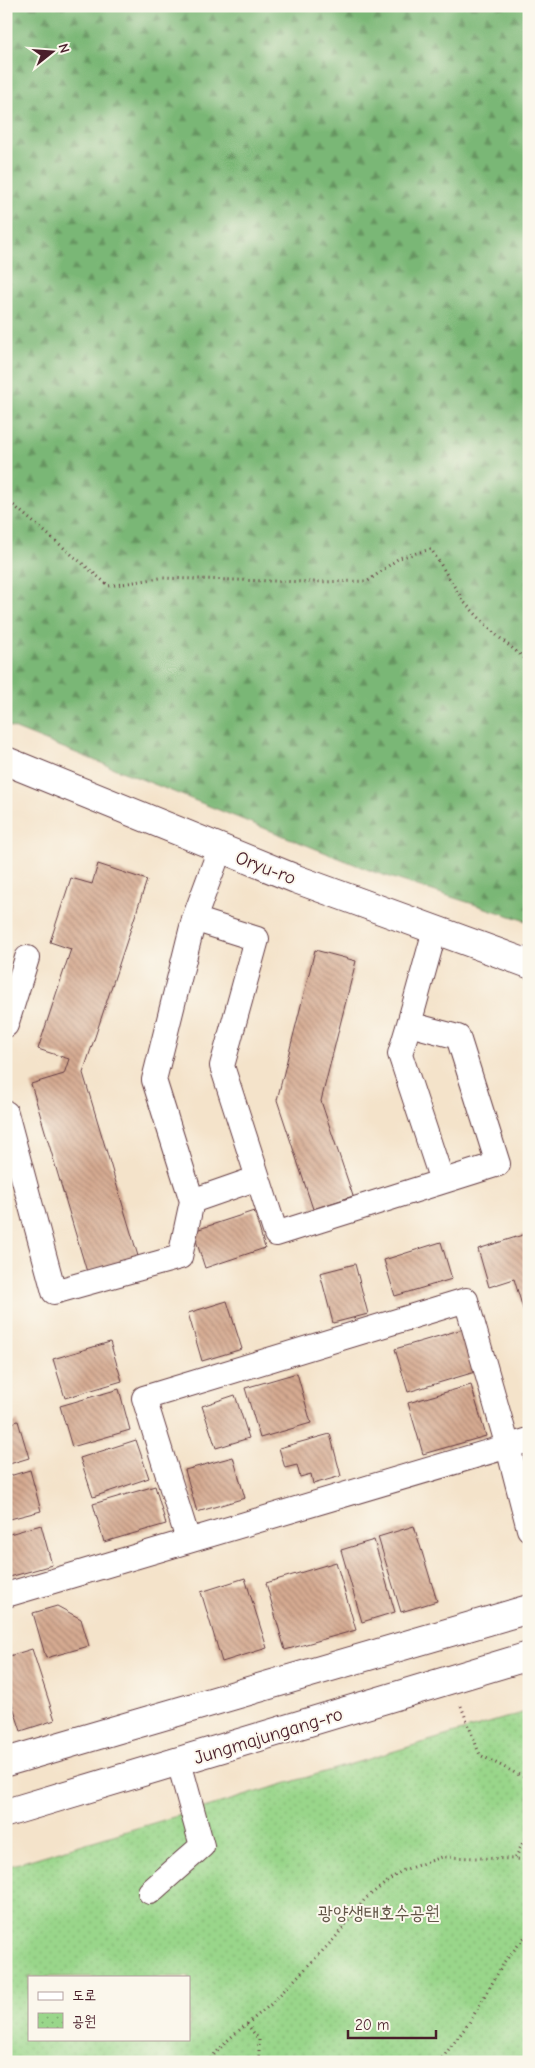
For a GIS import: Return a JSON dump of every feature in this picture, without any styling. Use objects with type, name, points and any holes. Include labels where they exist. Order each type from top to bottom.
[{"type":"main road","name":"Oryu-ro","points":[[6,761],[220,849],[529,964]]},
{"type":"main road","points":[[6,1762],[529,1609]]},
{"type":"main road","name":"Jungmajungang-ro","points":[[6,1813],[529,1656]]},
{"type":"street","points":[[6,1113],[54,1292],[180,1257],[192,1201],[154,1080],[194,920],[220,849]]},
{"type":"street","points":[[194,920],[257,939],[222,1066],[276,1234],[498,1164],[458,1038],[409,1024]]},
{"type":"street","points":[[435,930],[400,1054],[442,1182]]},
{"type":"street","points":[[6,1025],[27,958]]},
{"type":"street","points":[[192,1201],[258,1178]]},
{"type":"street","points":[[188,1540],[144,1398],[466,1300],[518,1444],[529,1529]]},
{"type":"street","points":[[6,1595],[518,1444]]},
{"type":"street","points":[[150,1892],[202,1846],[179,1762]]},
{"type":"path","points":[[6,499],[109,586],[160,578],[368,582],[399,558],[431,549],[464,602],[494,634],[529,662]]},
{"type":"path","points":[[451,1679],[480,1755],[529,1780]]},
{"type":"path","points":[[515,1859],[529,1830]]},
{"type":"path","points":[[207,2062],[230,2038],[270,2005],[323,1950],[365,1899],[401,1871],[442,1857],[529,1860]]},
{"type":"path","points":[[439,2062],[470,2023],[505,1961],[529,1932]]},
{"type":"path","points":[[247,2024],[259,2040],[259,2062]]},
{"type":"green space","points":[[6,6],[529,6],[529,922],[374,872],[6,725]]},
{"type":"green space","name":"광양생태호수공원","points":[[529,1711],[529,2062],[6,2062],[6,1867]]},
{"type":"building","points":[[98,864],[147,880],[83,1073],[138,1256],[87,1272],[31,1084],[64,1074],[69,1059],[38,1049],[71,949],[50,942],[71,878],[92,884]]},
{"type":"building","points":[[315,950],[356,961],[321,1101],[353,1196],[313,1209],[277,1100]]},
{"type":"building","points":[[254,1211],[265,1248],[205,1268],[193,1231]]},
{"type":"building","points":[[529,1233],[528,1325],[514,1279],[489,1287],[478,1249]]},
{"type":"building","points":[[441,1242],[452,1279],[395,1296],[384,1260]]},
{"type":"building","points":[[355,1264],[368,1314],[333,1323],[320,1273]]},
{"type":"building","points":[[227,1301],[242,1349],[202,1361],[188,1313]]},
{"type":"building","points":[[463,1329],[475,1372],[408,1392],[395,1349]]},
{"type":"building","points":[[110,1342],[122,1381],[65,1398],[53,1359]]},
{"type":"building","points":[[297,1373],[311,1423],[260,1438],[245,1388]]},
{"type":"building","points":[[471,1385],[486,1436],[423,1454],[408,1403]]},
{"type":"building","points":[[119,1389],[130,1430],[72,1447],[60,1406]]},
{"type":"building","points":[[235,1395],[249,1438],[216,1448],[202,1406]]},
{"type":"building","points":[[18,1421],[29,1458],[6,1465],[6,1425]]},
{"type":"building","points":[[330,1434],[341,1476],[313,1484],[311,1474],[300,1477],[297,1465],[285,1468],[279,1448]]},
{"type":"building","points":[[136,1440],[149,1478],[93,1497],[80,1458]]},
{"type":"building","points":[[233,1457],[245,1498],[197,1512],[185,1470]]},
{"type":"building","points":[[30,1470],[41,1511],[6,1520],[6,1477]]},
{"type":"building","points":[[155,1486],[166,1524],[104,1542],[93,1504]]},
{"type":"building","points":[[41,1525],[52,1565],[6,1578],[6,1535]]},
{"type":"building","points":[[414,1526],[437,1601],[401,1612],[378,1537]]},
{"type":"building","points":[[374,1540],[395,1612],[362,1622],[341,1550]]},
{"type":"building","points":[[336,1562],[356,1630],[285,1650],[266,1583]]},
{"type":"building","points":[[245,1578],[267,1648],[222,1662],[201,1592]]},
{"type":"building","points":[[57,1606],[81,1619],[89,1646],[46,1658],[33,1613]]},
{"type":"building","points":[[32,1649],[55,1720],[21,1731],[6,1685],[6,1657]]}]
